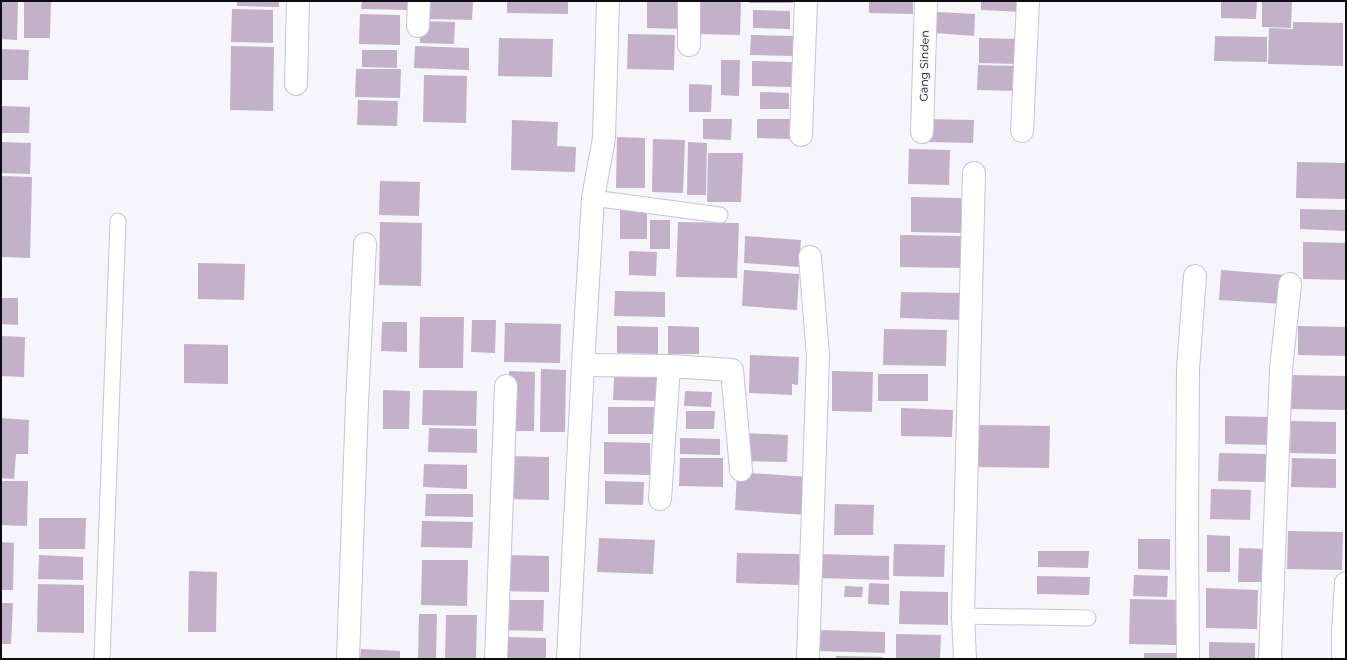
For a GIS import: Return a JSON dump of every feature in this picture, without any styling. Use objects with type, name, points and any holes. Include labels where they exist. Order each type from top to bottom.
[{"type":"street","points":[[296,84],[298,1]]},
{"type":"street","points":[[418,26],[419,1]]},
{"type":"street","points":[[568,659],[593,198],[604,138],[608,1]]},
{"type":"street","points":[[689,1],[689,45]]},
{"type":"street","points":[[801,135],[806,1]]},
{"type":"street","name":"Gang Sinden","points":[[922,132],[926,1]]},
{"type":"street","points":[[1022,131],[1028,1]]},
{"type":"street","points":[[965,659],[963,616],[974,173]]},
{"type":"street","points":[[348,659],[357,404],[365,244]]},
{"type":"street","points":[[808,659],[818,356],[810,257]]},
{"type":"street","points":[[1188,659],[1188,369],[1195,276]]},
{"type":"street","points":[[1270,659],[1281,369],[1290,284]]},
{"type":"street","points":[[583,365],[670,366],[732,370],[740,470]]},
{"type":"street","points":[[660,499],[670,366]]},
{"type":"street","points":[[496,659],[506,386]]},
{"type":"street","points":[[1343,659],[1346,583]]},
{"type":"lane","points":[[593,198],[720,215]]},
{"type":"lane","points":[[102,659],[118,221]]},
{"type":"lane","points":[[963,616],[1088,618]]},
{"type":"building","points":[[1,1],[18,1],[17,40],[1,39]]},
{"type":"building","points":[[24,1],[51,1],[50,38],[24,38]]},
{"type":"building","points":[[237,1],[279,1],[279,7],[237,6]]},
{"type":"building","points":[[362,1],[407,1],[407,10],[361,9]]},
{"type":"building","points":[[426,1],[473,1],[472,20],[425,19]]},
{"type":"building","points":[[507,1],[568,1],[568,14],[507,13]]},
{"type":"building","points":[[647,1],[681,1],[681,29],[647,28]]},
{"type":"building","points":[[695,1],[741,1],[740,35],[695,34]]},
{"type":"building","points":[[749,1],[793,1],[793,3],[749,3]]},
{"type":"building","points":[[869,1],[913,1],[913,14],[869,13]]},
{"type":"building","points":[[981,1],[1022,1],[1021,12],[981,10]]},
{"type":"building","points":[[1221,1],[1257,1],[1256,19],[1221,18]]},
{"type":"building","points":[[1262,1],[1292,1],[1291,28],[1262,27]]},
{"type":"building","points":[[232,9],[273,10],[273,43],[231,42]]},
{"type":"building","points":[[753,10],[790,11],[790,29],[753,28]]},
{"type":"building","points":[[937,12],[975,14],[974,36],[935,33]]},
{"type":"building","points":[[360,14],[400,15],[400,45],[359,44]]},
{"type":"building","points":[[420,21],[455,22],[454,44],[420,43]]},
{"type":"building","points":[[1293,22],[1343,23],[1343,66],[1268,64],[1269,28],[1293,29]]},
{"type":"building","points":[[628,34],[675,35],[674,70],[627,69]]},
{"type":"building","points":[[751,35],[793,36],[793,56],[750,55]]},
{"type":"building","points":[[1215,36],[1267,37],[1267,62],[1214,61]]},
{"type":"building","points":[[499,38],[553,39],[552,77],[498,76]]},
{"type":"building","points":[[979,38],[1018,39],[1018,64],[979,63]]},
{"type":"building","points":[[231,46],[274,47],[273,111],[230,110]]},
{"type":"building","points":[[415,46],[469,48],[469,70],[414,68]]},
{"type":"building","points":[[1,49],[29,50],[28,80],[1,80]]},
{"type":"building","points":[[362,50],[397,50],[397,68],[362,67]]},
{"type":"building","points":[[721,60],[740,60],[739,96],[721,95]]},
{"type":"building","points":[[752,61],[792,62],[791,87],[752,86]]},
{"type":"building","points":[[978,65],[1017,66],[1016,91],[977,90]]},
{"type":"building","points":[[356,69],[401,69],[400,98],[355,97]]},
{"type":"building","points":[[424,75],[467,76],[466,123],[423,122]]},
{"type":"building","points":[[689,84],[712,85],[711,112],[689,112]]},
{"type":"building","points":[[760,92],[789,93],[789,109],[760,109]]},
{"type":"building","points":[[358,100],[398,101],[397,126],[357,125]]},
{"type":"building","points":[[1,106],[30,107],[29,133],[1,133]]},
{"type":"building","points":[[703,119],[732,119],[731,140],[703,139]]},
{"type":"building","points":[[757,119],[790,119],[790,139],[757,138]]},
{"type":"building","points":[[928,119],[974,120],[973,143],[928,142]]},
{"type":"building","points":[[512,120],[558,122],[557,146],[576,147],[575,172],[511,170]]},
{"type":"building","points":[[617,137],[645,138],[645,188],[616,188]]},
{"type":"building","points":[[653,139],[685,140],[683,193],[652,192]]},
{"type":"building","points":[[1,142],[31,143],[30,174],[1,173]]},
{"type":"building","points":[[688,142],[707,143],[706,195],[687,195]]},
{"type":"building","points":[[909,149],[950,150],[949,185],[908,184]]},
{"type":"building","points":[[708,153],[743,153],[741,202],[707,202]]},
{"type":"building","points":[[1297,162],[1346,163],[1346,199],[1296,198]]},
{"type":"building","points":[[1,176],[32,177],[30,258],[2,257]]},
{"type":"building","points":[[380,181],[420,182],[419,216],[379,215]]},
{"type":"building","points":[[911,197],[961,198],[961,233],[911,232]]},
{"type":"building","points":[[1300,209],[1346,210],[1346,231],[1300,229]]},
{"type":"building","points":[[620,210],[647,210],[647,239],[620,239]]},
{"type":"building","points":[[650,220],[670,220],[670,249],[650,249]]},
{"type":"building","points":[[380,222],[422,223],[421,286],[379,285]]},
{"type":"building","points":[[678,222],[739,223],[737,278],[676,277]]},
{"type":"building","points":[[900,235],[962,236],[961,268],[900,267]]},
{"type":"building","points":[[745,236],[801,240],[799,267],[744,263]]},
{"type":"building","points":[[1303,242],[1346,243],[1346,280],[1303,279]]},
{"type":"building","points":[[629,251],[657,252],[656,276],[629,275]]},
{"type":"building","points":[[198,263],[245,264],[244,300],[198,299]]},
{"type":"building","points":[[744,270],[799,274],[797,310],[742,306]]},
{"type":"building","points":[[1221,270],[1285,275],[1282,304],[1219,300]]},
{"type":"building","points":[[615,291],[665,292],[665,317],[614,316]]},
{"type":"building","points":[[901,292],[962,293],[961,320],[900,318]]},
{"type":"building","points":[[1,298],[18,298],[18,325],[1,324]]},
{"type":"building","points":[[420,317],[464,317],[463,368],[419,368]]},
{"type":"building","points":[[472,320],[496,320],[495,353],[471,352]]},
{"type":"building","points":[[382,322],[407,322],[407,352],[381,351]]},
{"type":"building","points":[[505,323],[561,324],[560,363],[504,362]]},
{"type":"building","points":[[617,326],[658,327],[658,354],[617,353]]},
{"type":"building","points":[[668,326],[699,327],[699,354],[668,354]]},
{"type":"building","points":[[1298,326],[1346,327],[1346,356],[1298,355]]},
{"type":"building","points":[[884,329],[947,330],[946,366],[883,365]]},
{"type":"building","points":[[1,336],[25,337],[24,377],[1,376]]},
{"type":"building","points":[[184,344],[228,345],[228,384],[184,383]]},
{"type":"building","points":[[750,355],[799,357],[798,385],[792,384],[792,395],[749,393]]},
{"type":"building","points":[[541,369],[566,370],[565,432],[540,432]]},
{"type":"building","points":[[509,371],[535,372],[534,431],[508,431]]},
{"type":"building","points":[[832,371],[873,372],[872,412],[832,411]]},
{"type":"building","points":[[878,374],[928,374],[928,401],[878,401]]},
{"type":"building","points":[[1290,375],[1346,376],[1346,410],[1289,409]]},
{"type":"building","points":[[614,377],[657,377],[656,401],[613,400]]},
{"type":"building","points":[[383,390],[410,391],[409,429],[383,429]]},
{"type":"building","points":[[423,390],[477,391],[476,426],[422,425]]},
{"type":"building","points":[[685,391],[712,392],[711,407],[684,406]]},
{"type":"building","points":[[608,407],[654,407],[653,434],[608,434]]},
{"type":"building","points":[[901,408],[953,410],[952,437],[901,436]]},
{"type":"building","points":[[686,411],[715,411],[714,429],[686,429]]},
{"type":"building","points":[[1225,416],[1269,417],[1269,445],[1225,444]]},
{"type":"building","points":[[1,418],[29,420],[28,454],[16,454],[14,479],[1,478]]},
{"type":"building","points":[[1291,421],[1336,422],[1336,454],[1290,453]]},
{"type":"building","points":[[974,425],[1050,426],[1049,468],[973,467]]},
{"type":"building","points":[[429,428],[477,429],[477,453],[428,452]]},
{"type":"building","points":[[744,433],[788,435],[787,462],[743,461]]},
{"type":"building","points":[[680,438],[720,439],[720,455],[680,454]]},
{"type":"building","points":[[604,442],[650,443],[650,475],[604,474]]},
{"type":"building","points":[[1219,453],[1267,454],[1266,482],[1218,481]]},
{"type":"building","points":[[504,456],[549,457],[549,500],[503,499]]},
{"type":"building","points":[[680,458],[723,458],[723,487],[679,486]]},
{"type":"building","points":[[1292,458],[1336,459],[1336,488],[1291,487]]},
{"type":"building","points":[[424,464],[467,465],[467,489],[423,487]]},
{"type":"building","points":[[737,472],[809,477],[807,515],[735,510]]},
{"type":"building","points":[[1,481],[28,481],[27,526],[1,525]]},
{"type":"building","points":[[605,481],[644,482],[643,505],[605,504]]},
{"type":"building","points":[[1211,489],[1251,490],[1250,520],[1210,519]]},
{"type":"building","points":[[426,494],[473,494],[473,517],[425,516]]},
{"type":"building","points":[[835,504],[874,505],[873,535],[834,535]]},
{"type":"building","points":[[39,518],[86,518],[85,549],[39,549]]},
{"type":"building","points":[[422,521],[473,522],[472,548],[421,547]]},
{"type":"building","points":[[1288,531],[1343,532],[1342,570],[1287,569]]},
{"type":"building","points":[[1207,535],[1230,536],[1230,572],[1207,572]]},
{"type":"building","points":[[599,538],[655,540],[653,574],[597,572]]},
{"type":"building","points":[[1138,539],[1170,539],[1170,570],[1138,569]]},
{"type":"building","points":[[1,542],[14,543],[13,590],[1,590]]},
{"type":"building","points":[[894,544],[945,545],[944,577],[893,576]]},
{"type":"building","points":[[1239,548],[1266,549],[1265,582],[1238,582]]},
{"type":"building","points":[[1038,551],[1089,551],[1088,568],[1038,567]]},
{"type":"building","points":[[737,553],[799,554],[799,585],[736,583]]},
{"type":"building","points":[[818,554],[889,556],[889,580],[817,578]]},
{"type":"building","points":[[39,555],[83,557],[83,580],[38,579]]},
{"type":"building","points":[[503,555],[549,556],[549,592],[502,591]]},
{"type":"building","points":[[422,560],[468,560],[467,606],[421,605]]},
{"type":"building","points":[[189,571],[217,572],[216,632],[188,632]]},
{"type":"building","points":[[1134,575],[1168,576],[1167,597],[1133,596]]},
{"type":"building","points":[[1037,576],[1090,577],[1089,595],[1037,594]]},
{"type":"building","points":[[869,583],[889,584],[889,605],[868,604]]},
{"type":"building","points":[[38,584],[84,585],[84,633],[37,632]]},
{"type":"building","points":[[845,586],[863,587],[862,597],[844,597]]},
{"type":"building","points":[[1206,588],[1258,590],[1257,629],[1206,628]]},
{"type":"building","points":[[900,591],[948,592],[948,625],[899,624]]},
{"type":"building","points":[[1130,599],[1178,600],[1177,645],[1129,644]]},
{"type":"building","points":[[503,600],[544,600],[543,631],[502,630]]},
{"type":"building","points":[[1,603],[13,603],[11,644],[1,644]]},
{"type":"building","points":[[419,614],[437,614],[436,659],[418,659]]},
{"type":"building","points":[[446,615],[477,615],[476,659],[445,659]]},
{"type":"building","points":[[818,630],[885,632],[885,653],[818,651]]},
{"type":"building","points":[[896,634],[941,635],[940,659],[896,659]]},
{"type":"building","points":[[504,637],[546,638],[546,659],[504,659]]},
{"type":"building","points":[[1209,642],[1255,643],[1255,659],[1209,659]]},
{"type":"building","points":[[361,649],[400,651],[400,659],[360,659]]},
{"type":"building","points":[[1144,653],[1179,653],[1179,659],[1144,659]]},
{"type":"building","points":[[836,656],[883,657],[883,659],[836,659]]}]
